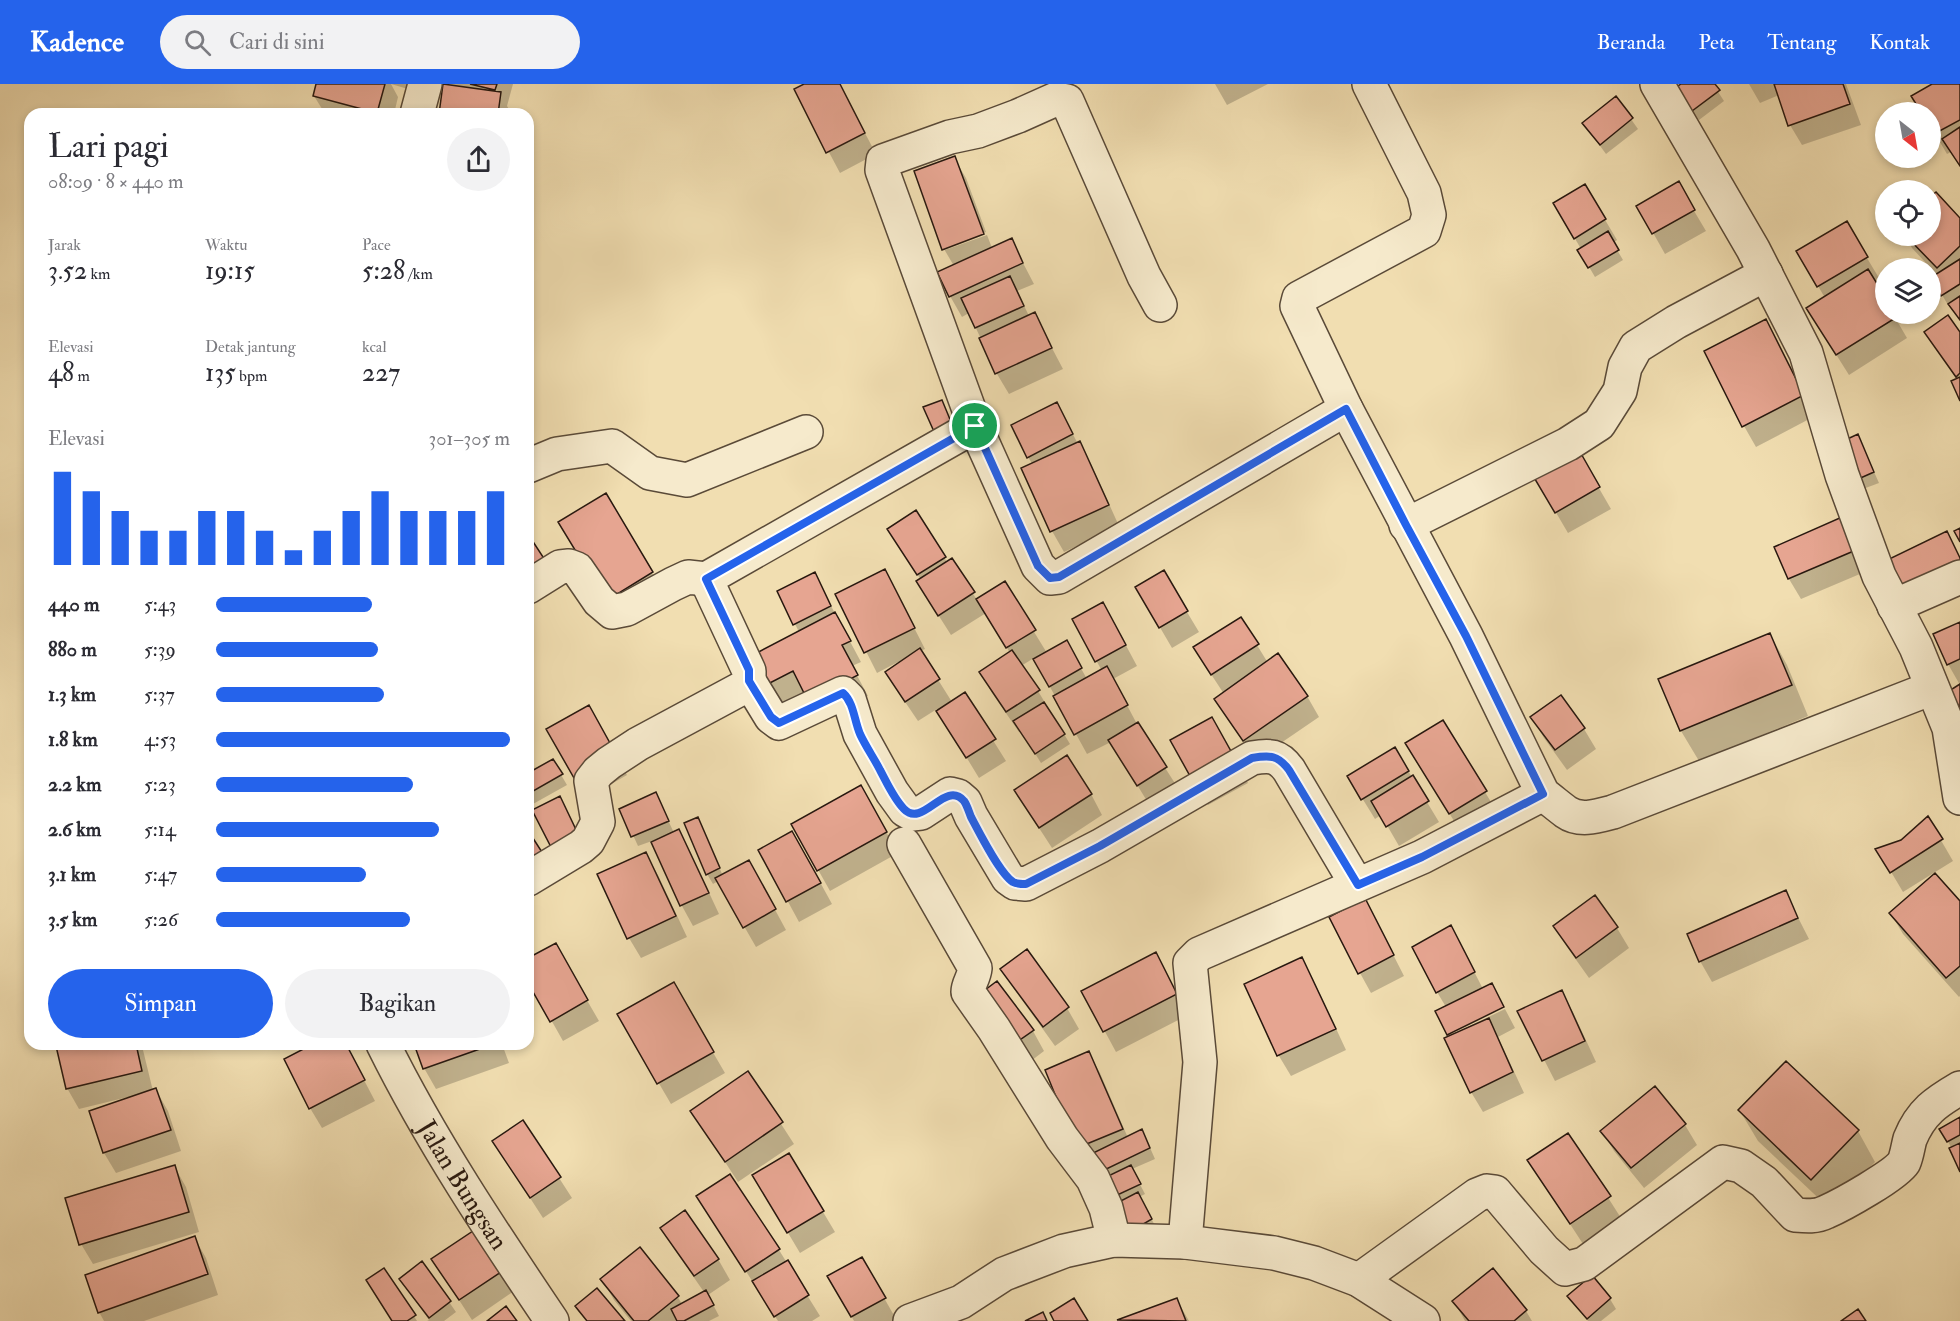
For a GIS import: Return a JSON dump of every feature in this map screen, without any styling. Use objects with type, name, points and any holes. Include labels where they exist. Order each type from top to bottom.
[{"type":"street","points":[[419,108],[425,84]]},
{"type":"street","points":[[1370,84],[1424,193],[1429,214],[1424,231],[1299,298],[1297,306],[1346,409],[1466,636],[1543,794],[1568,814],[1587,819],[1613,812],[1932,688]]},
{"type":"street","points":[[1657,84],[1754,249],[1806,353],[1846,485],[1879,576],[1917,647],[1949,728],[1960,798]]},
{"type":"street","points":[[1160,305],[1144,276],[1068,101],[1056,99],[978,131],[950,137],[884,161],[882,170],[975,426],[1038,566],[1050,578],[1059,577],[1346,409]]},
{"type":"street","points":[[1406,525],[1568,444],[1599,424],[1620,391],[1625,368],[1636,347],[1676,322],[1766,274]]},
{"type":"street","points":[[534,583],[560,567],[569,566],[577,569],[599,601],[612,612],[627,609],[688,577],[706,579],[975,426]]},
{"type":"street","points":[[534,463],[556,454],[612,446],[650,473],[687,480],[806,432]]},
{"type":"street","points":[[1894,606],[1960,577]]},
{"type":"street","points":[[706,579],[749,670],[749,681],[771,717],[779,723],[843,693],[849,699],[860,734],[892,792],[905,810],[912,814],[921,813],[950,795],[958,796],[965,802],[1008,878],[1016,884],[1026,884],[1100,846],[1252,758],[1264,756],[1274,757],[1283,762],[1289,770],[1358,885]]},
{"type":"street","points":[[534,875],[588,841],[598,822],[591,781],[598,772],[638,744],[744,687],[749,681]]},
{"type":"street","points":[[1185,1242],[1200,1062],[1190,963],[1199,954],[1422,857],[1543,794]]},
{"type":"street","points":[[904,844],[975,968],[974,978],[968,987],[968,992],[994,1029],[1062,1138],[1093,1179],[1106,1208],[1114,1240]]},
{"type":"street","name":"Jalan Bungsan","points":[[385,1050],[414,1105],[552,1321]]},
{"type":"street","points":[[1359,1280],[1477,1195],[1487,1191],[1495,1192],[1544,1250],[1566,1269],[1584,1264],[1723,1162],[1741,1166],[1764,1182],[1795,1215],[1811,1216],[1826,1212],[1872,1186],[1904,1162],[1911,1138],[1923,1115],[1934,1103],[1960,1088]]},
{"type":"street","points":[[910,1321],[965,1312],[1004,1274],[1064,1251],[1114,1240],[1185,1242],[1274,1253],[1314,1263],[1359,1280],[1422,1321]]},
{"type":"building","points":[[316,84],[385,84],[378,108],[358,108],[313,96]]},
{"type":"building","points":[[443,84],[501,92],[499,108],[440,108]]},
{"type":"building","points":[[470,84],[497,84],[495,90]]},
{"type":"building","points":[[804,84],[840,84],[865,133],[826,153],[794,89]]},
{"type":"building","points":[[1681,84],[1715,84],[1720,90],[1692,111],[1675,88]]},
{"type":"building","points":[[1774,84],[1843,84],[1850,104],[1788,126]]},
{"type":"building","points":[[1932,84],[1960,84],[1960,120],[1941,130],[1941,102],[1915,102],[1911,96]]},
{"type":"building","points":[[1616,96],[1633,118],[1600,145],[1582,123]]},
{"type":"building","points":[[1960,127],[1960,166],[1942,139]]},
{"type":"building","points":[[955,156],[984,234],[942,250],[914,171]]},
{"type":"building","points":[[1679,181],[1695,210],[1652,234],[1636,206]]},
{"type":"building","points":[[1585,184],[1606,219],[1574,239],[1553,203]]},
{"type":"building","points":[[1941,197],[1960,218],[1960,246],[1941,264],[1941,258],[1927,258],[1916,246],[1941,246]]},
{"type":"building","points":[[1847,221],[1868,257],[1817,287],[1796,251]]},
{"type":"building","points":[[1608,231],[1619,250],[1588,268],[1577,250]]},
{"type":"building","points":[[1012,238],[1023,263],[949,297],[937,272]]},
{"type":"building","points":[[1960,259],[1960,284],[1941,296],[1941,271]]},
{"type":"building","points":[[1868,269],[1875,280],[1875,324],[1886,324],[1836,355],[1806,308]]},
{"type":"building","points":[[1010,276],[1024,306],[975,328],[961,298]]},
{"type":"building","points":[[1960,296],[1960,320],[1948,304]]},
{"type":"building","points":[[1035,312],[1052,348],[995,374],[979,338]]},
{"type":"building","points":[[1948,315],[1960,332],[1960,373],[1956,377],[1924,332],[1935,324],[1941,324],[1941,320]]},
{"type":"building","points":[[1766,319],[1804,395],[1742,427],[1704,351]]},
{"type":"building","points":[[1960,377],[1960,401],[1951,381]]},
{"type":"building","points":[[942,400],[954,429],[936,436],[923,407]]},
{"type":"building","points":[[1057,402],[1073,434],[1027,458],[1011,425]]},
{"type":"building","points":[[1858,434],[1874,472],[1856,480],[1841,442]]},
{"type":"building","points":[[1080,441],[1109,505],[1050,532],[1021,468]]},
{"type":"building","points":[[1575,443],[1600,487],[1555,513],[1529,469]]},
{"type":"building","points":[[606,493],[653,572],[606,601],[558,522]]},
{"type":"building","points":[[916,510],[946,557],[917,575],[887,529]]},
{"type":"building","points":[[1842,517],[1856,550],[1788,579],[1774,547]]},
{"type":"building","points":[[1960,528],[1960,542],[1954,531]]},
{"type":"building","points":[[1947,531],[1960,558],[1960,564],[1899,594],[1883,562]]},
{"type":"building","points":[[534,543],[545,560],[534,568]]},
{"type":"building","points":[[952,558],[975,592],[938,616],[916,581]]},
{"type":"building","points":[[885,569],[915,628],[864,653],[835,594]]},
{"type":"building","points":[[1164,570],[1188,611],[1159,628],[1135,587]]},
{"type":"building","points":[[815,572],[831,606],[793,625],[777,591]]},
{"type":"building","points":[[1005,581],[1036,630],[1006,648],[976,599]]},
{"type":"building","points":[[1103,602],[1126,645],[1095,662],[1072,619]]},
{"type":"building","points":[[835,612],[851,641],[842,645],[858,675],[808,701],[793,671],[764,686],[749,657]]},
{"type":"building","points":[[1241,617],[1259,644],[1211,675],[1193,647]]},
{"type":"building","points":[[1960,622],[1960,659],[1947,665],[1933,634]]},
{"type":"building","points":[[1770,633],[1792,685],[1680,731],[1658,679]]},
{"type":"building","points":[[1067,640],[1082,668],[1049,687],[1033,659]]},
{"type":"building","points":[[920,648],[940,679],[905,702],[885,672]]},
{"type":"building","points":[[1012,650],[1040,690],[1006,712],[979,672]]},
{"type":"building","points":[[1278,653],[1308,696],[1243,741],[1214,699]]},
{"type":"building","points":[[1107,666],[1128,705],[1074,735],[1053,696]]},
{"type":"building","points":[[1960,684],[1960,708],[1949,691]]},
{"type":"building","points":[[965,692],[996,739],[966,758],[936,711]]},
{"type":"building","points":[[1561,695],[1585,728],[1555,750],[1530,717]]},
{"type":"building","points":[[1044,702],[1065,734],[1035,754],[1013,721]]},
{"type":"building","points":[[589,705],[616,754],[574,778],[546,729]]},
{"type":"building","points":[[1212,717],[1237,762],[1195,785],[1170,740]]},
{"type":"building","points":[[1443,720],[1487,791],[1449,814],[1405,743]]},
{"type":"building","points":[[1138,722],[1167,767],[1137,786],[1108,740]]},
{"type":"building","points":[[1395,747],[1409,771],[1361,800],[1347,776]]},
{"type":"building","points":[[1067,755],[1092,794],[1039,828],[1014,790]]},
{"type":"building","points":[[553,759],[563,774],[534,791],[534,770]]},
{"type":"building","points":[[1413,775],[1429,801],[1386,827],[1371,801]]},
{"type":"building","points":[[861,785],[887,832],[817,871],[791,824]]},
{"type":"building","points":[[656,792],[669,821],[631,837],[619,809]]},
{"type":"building","points":[[560,796],[579,836],[552,849],[534,814],[534,809]]},
{"type":"building","points":[[1928,816],[1943,839],[1890,873],[1875,849],[1901,840]]},
{"type":"building","points":[[698,817],[720,868],[706,875],[684,823]]},
{"type":"building","points":[[679,829],[709,893],[680,906],[651,842]]},
{"type":"building","points":[[792,831],[821,883],[786,902],[758,850]]},
{"type":"building","points":[[534,840],[549,863],[534,872]]},
{"type":"building","points":[[646,852],[676,916],[627,939],[597,874]]},
{"type":"building","points":[[749,860],[776,909],[743,928],[715,878]]},
{"type":"building","points":[[1935,873],[1960,901],[1960,966],[1946,978],[1889,913]]},
{"type":"building","points":[[1786,890],[1798,918],[1699,962],[1687,934]]},
{"type":"building","points":[[1595,895],[1618,927],[1576,958],[1553,926]]},
{"type":"building","points":[[1365,898],[1394,955],[1358,974],[1329,917]]},
{"type":"building","points":[[1451,925],[1475,972],[1436,993],[1412,947]]},
{"type":"building","points":[[556,943],[588,1000],[550,1022],[534,994],[534,955]]},
{"type":"building","points":[[1027,949],[1069,1007],[1043,1027],[1000,969]]},
{"type":"building","points":[[1156,952],[1177,994],[1103,1032],[1081,991]]},
{"type":"building","points":[[1302,957],[1336,1029],[1277,1056],[1244,984]]},
{"type":"building","points":[[997,981],[1034,1030],[1014,1044],[977,996]]},
{"type":"building","points":[[674,982],[714,1052],[657,1084],[617,1014]]},
{"type":"building","points":[[1492,983],[1504,1007],[1447,1035],[1435,1011]]},
{"type":"building","points":[[1562,990],[1585,1041],[1542,1061],[1517,1011]]},
{"type":"building","points":[[1489,1018],[1513,1072],[1470,1093],[1444,1038]]},
{"type":"building","points":[[57,1050],[137,1050],[142,1071],[66,1089]]},
{"type":"building","points":[[301,1050],[349,1050],[365,1080],[309,1109],[284,1059]]},
{"type":"building","points":[[416,1050],[477,1050],[423,1069]]},
{"type":"building","points":[[1089,1051],[1123,1129],[1077,1148],[1045,1070]]},
{"type":"building","points":[[1786,1061],[1859,1130],[1811,1180],[1738,1110]]},
{"type":"building","points":[[748,1071],[783,1122],[725,1162],[690,1111]]},
{"type":"building","points":[[1655,1086],[1686,1124],[1631,1168],[1600,1131]]},
{"type":"building","points":[[156,1088],[171,1130],[103,1153],[89,1111]]},
{"type":"building","points":[[1960,1117],[1960,1135],[1947,1142],[1939,1129]]},
{"type":"building","points":[[523,1120],[561,1177],[530,1198],[492,1141]]},
{"type":"building","points":[[1142,1129],[1150,1148],[1096,1174],[1087,1156]]},
{"type":"building","points":[[1568,1133],[1611,1196],[1570,1224],[1527,1160]]},
{"type":"building","points":[[1960,1143],[1960,1172],[1949,1148]]},
{"type":"building","points":[[789,1153],[824,1211],[787,1233],[752,1175]]},
{"type":"building","points":[[175,1165],[189,1212],[79,1245],[65,1198]]},
{"type":"building","points":[[1131,1165],[1141,1184],[1113,1197],[1104,1178]]},
{"type":"building","points":[[730,1174],[780,1249],[745,1272],[696,1196]]},
{"type":"building","points":[[1138,1192],[1152,1219],[1128,1233],[1113,1205]]},
{"type":"building","points":[[685,1210],[719,1259],[694,1276],[660,1228]]},
{"type":"building","points":[[476,1229],[504,1270],[459,1300],[431,1259]]},
{"type":"building","points":[[195,1236],[208,1274],[98,1313],[85,1275]]},
{"type":"building","points":[[640,1247],[679,1296],[648,1321],[634,1321],[600,1279]]},
{"type":"building","points":[[862,1257],[886,1298],[851,1317],[827,1276]]},
{"type":"building","points":[[788,1260],[809,1295],[774,1317],[752,1281]]},
{"type":"building","points":[[422,1261],[451,1301],[429,1318],[399,1279]]},
{"type":"building","points":[[384,1268],[416,1315],[407,1321],[392,1321],[366,1280]]},
{"type":"building","points":[[1493,1268],[1527,1310],[1514,1321],[1469,1321],[1452,1301]]},
{"type":"building","points":[[1592,1275],[1611,1298],[1587,1319],[1567,1296]]},
{"type":"building","points":[[597,1288],[625,1321],[587,1321],[575,1306]]},
{"type":"building","points":[[706,1290],[714,1305],[684,1321],[677,1321],[671,1309]]},
{"type":"building","points":[[1074,1298],[1088,1321],[1054,1321],[1050,1313]]},
{"type":"building","points":[[1177,1298],[1186,1321],[1117,1320]]},
{"type":"building","points":[[506,1306],[517,1321],[487,1321]]},
{"type":"building","points":[[1858,1309],[1866,1321],[1841,1321]]},
{"type":"building","points":[[1043,1312],[1047,1321],[1025,1321]]},
{"type":"route","points":[[1346,409],[1466,636],[1543,794],[1422,857],[1358,885],[1283,762],[1274,757],[1252,758],[1100,846],[1026,884],[1016,884],[1008,878],[965,802],[958,796],[950,795],[921,813],[912,814],[905,810],[892,792],[860,734],[849,699],[843,693],[788,720],[779,723],[771,717],[749,681],[749,670],[706,579],[975,426],[1038,566],[1050,578],[1059,577],[1346,409]]}]
